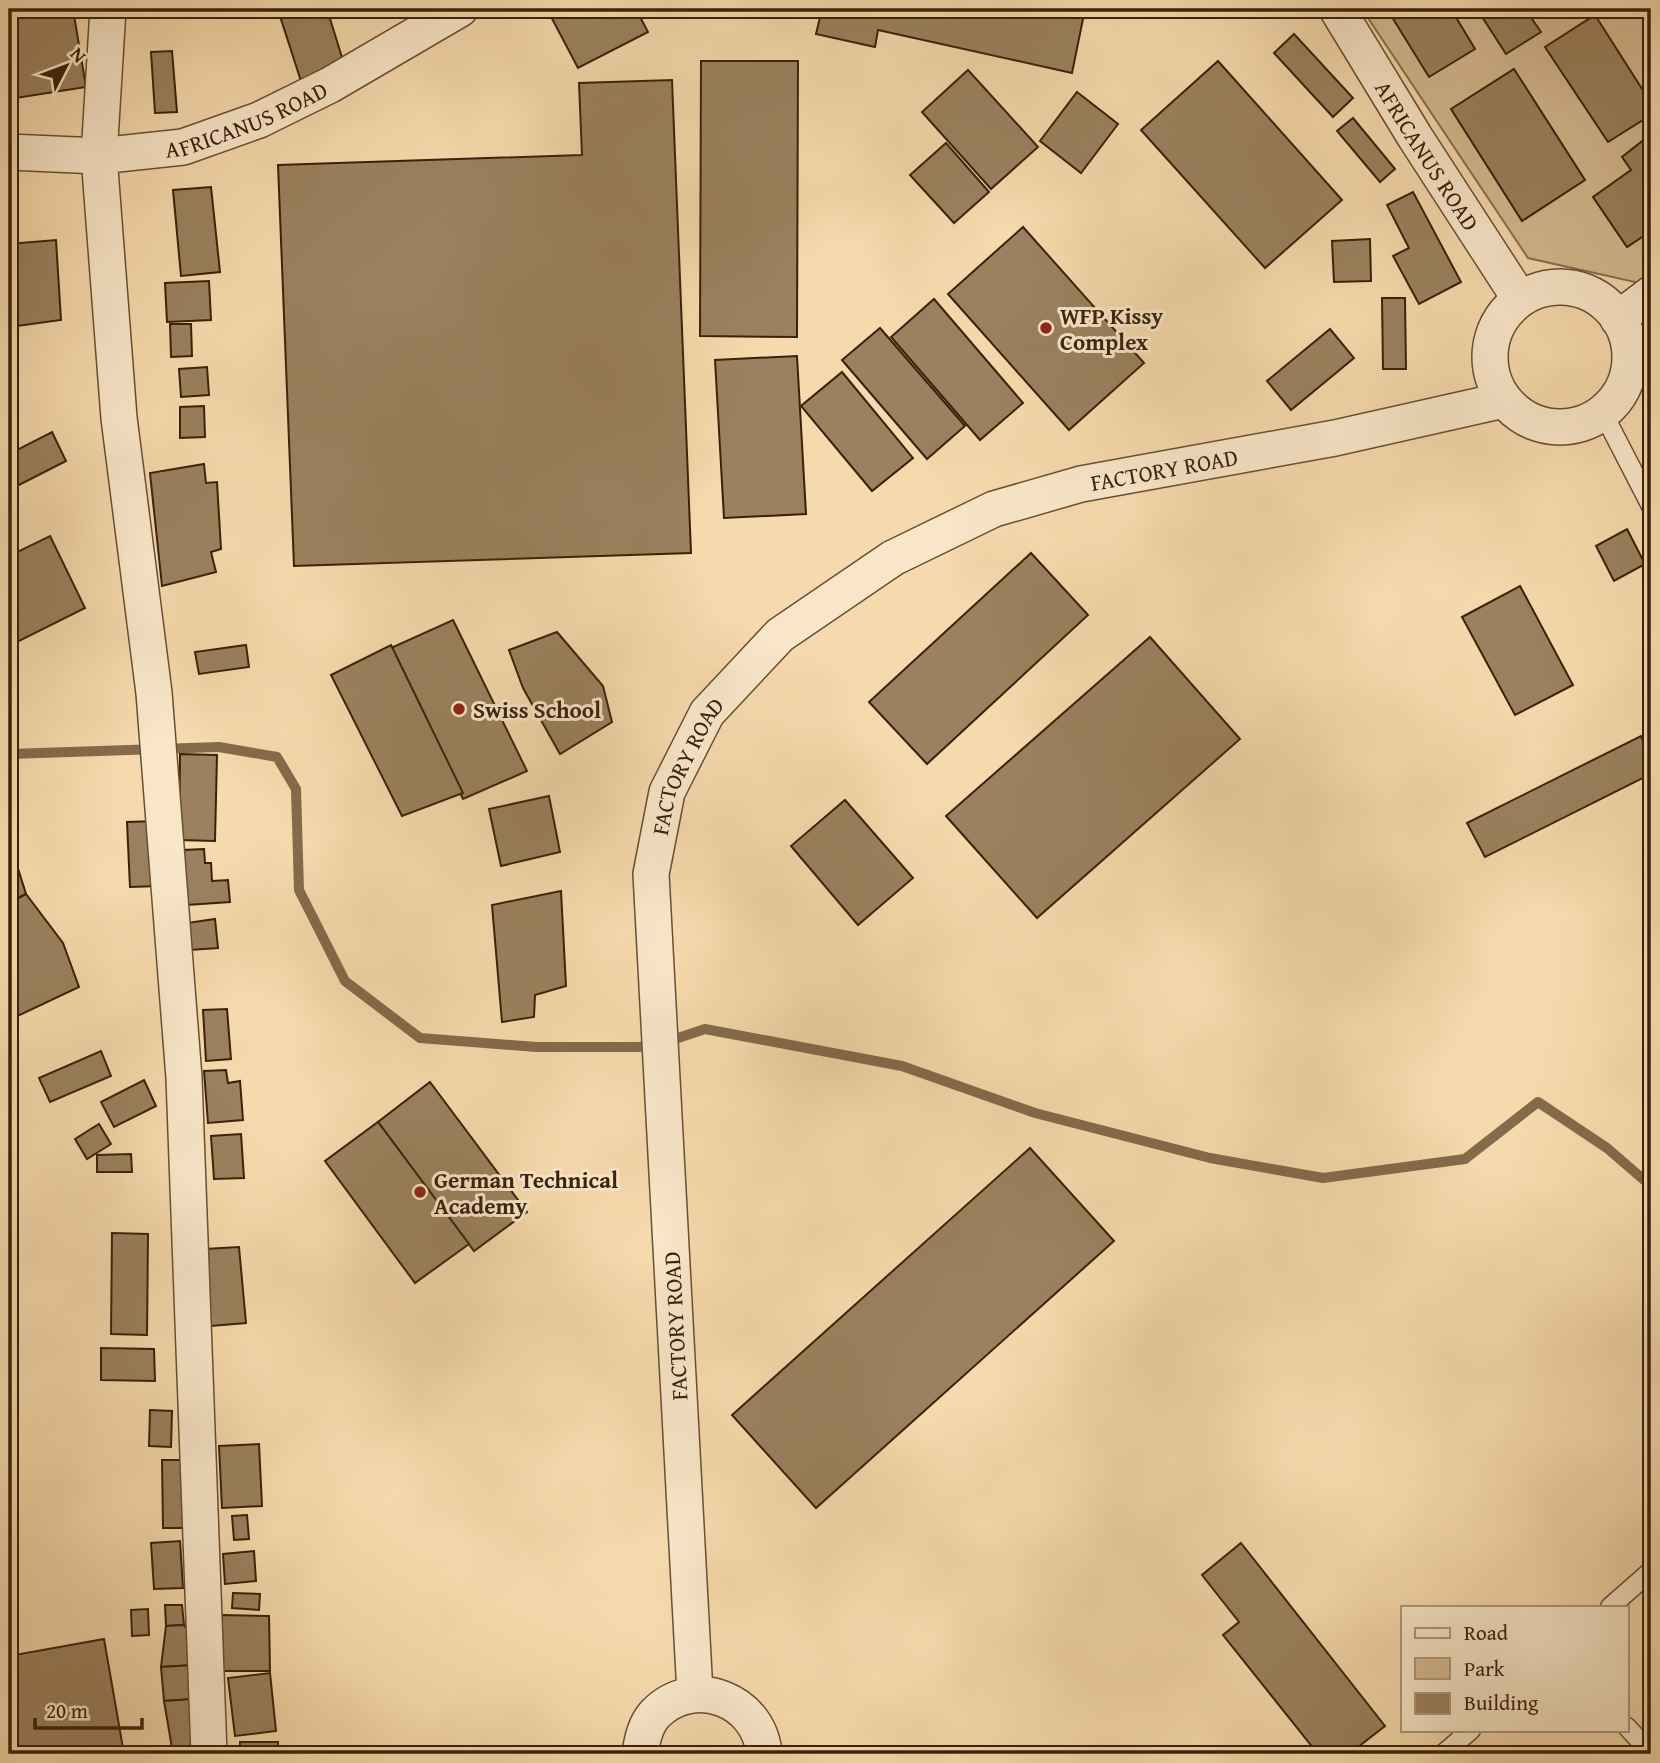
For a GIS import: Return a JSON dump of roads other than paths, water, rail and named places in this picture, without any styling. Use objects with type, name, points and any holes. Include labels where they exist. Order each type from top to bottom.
[{"type":"street","points":[[108,9],[99,156],[119,418],[154,693],[184,1078],[209,1754]]},
{"type":"street","name":"AFRICANUS ROAD","points":[[9,152],[99,156],[183,147],[260,120],[330,85],[460,9]]},
{"type":"street","name":"AFRICANUS ROAD","points":[[1338,9],[1415,138],[1520,299]]},
{"type":"street","points":[[1562,287],[1573,289],[1603,302],[1618,318],[1627,338],[1630,359],[1627,379],[1618,398],[1603,413],[1584,424],[1562,428],[1540,425],[1521,416],[1504,400],[1493,380],[1490,358],[1493,335],[1503,315],[1520,299],[1540,290],[1562,287]]},
{"type":"street","points":[[1618,318],[1651,294]]},
{"type":"street","name":"FACTORY ROAD","points":[[695,1694],[651,874],[667,792],[707,713],[779,635],[893,558],[994,509],[1081,484],[1335,438],[1504,400]]},
{"type":"street","points":[[640,1754],[643,1736],[654,1715],[673,1701],[695,1694],[714,1695],[731,1701],[746,1712],[757,1727],[764,1754]]},
{"type":"lane","points":[[1603,413],[1651,506]]},
{"type":"lane","points":[[1611,1606],[1651,1571]]},
{"type":"lane","points":[[1628,1728],[1651,1753]]},
{"type":"lane","points":[[1443,1754],[1469,1732]]},
{"type":"waterway","points":[[9,754],[219,747],[277,757],[296,789],[299,890],[345,981],[420,1038],[536,1047],[639,1047],[660,1044],[705,1029],[902,1066],[1035,1113],[1210,1158],[1323,1178],[1465,1159],[1538,1102],[1607,1148],[1651,1186]]},
{"type":"place","name":"WFP Kissy Complex","points":[[1046,328]]},
{"type":"place","name":"Swiss School","points":[[459,709]]},
{"type":"place","name":"German Technical Academy","points":[[420,1192]]}]
